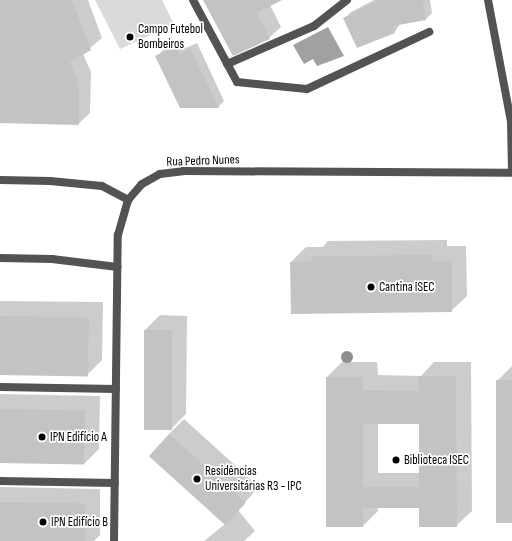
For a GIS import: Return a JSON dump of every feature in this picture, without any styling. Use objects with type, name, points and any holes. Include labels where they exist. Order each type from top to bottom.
[{"type":"street","points":[[193,0],[237,82],[307,89],[429,32]]},
{"type":"street","points":[[227,64],[314,26],[347,0]]},
{"type":"street","points":[[488,0],[511,122],[512,171]]},
{"type":"street","name":"Rua Pedro Nunes","points":[[114,541],[118,235],[128,200],[142,184],[160,174],[183,171],[512,171]]},
{"type":"street","points":[[0,180],[50,181],[102,186],[128,200]]},
{"type":"street","points":[[0,258],[52,259],[118,267]]},
{"type":"street","points":[[0,387],[116,389]]},
{"type":"street","points":[[0,481],[115,483]]},
{"type":"shaded area","name":"Campo Futebol Bombeiros","points":[[95,0],[162,0],[174,24],[120,49]]},
{"type":"shaded area","points":[[328,27],[344,56],[317,66],[313,59],[304,64],[293,45]]},
{"type":"building","points":[[0,0],[72,0],[91,50],[70,62],[79,85],[79,125],[0,123]]},
{"type":"building","points":[[203,0],[282,0],[257,13],[270,39],[233,56]]},
{"type":"building","points":[[379,0],[422,0],[426,20],[393,26],[395,33],[357,48],[343,18]]},
{"type":"building","points":[[175,47],[180,54],[190,49],[219,108],[180,108],[155,56]]},
{"type":"building","name":"Cantina ISEC","points":[[432,255],[432,261],[452,261],[452,312],[291,314],[290,262],[313,261],[312,256]]},
{"type":"building","points":[[0,316],[89,318],[88,377],[0,375]]},
{"type":"building","points":[[144,330],[172,330],[172,430],[144,430]]},
{"type":"building","points":[[418,376],[456,376],[457,527],[419,527],[419,508],[363,508],[363,527],[326,527],[326,377],[363,377],[363,390],[418,391]],"holes":[[[363,424],[419,424],[419,487],[363,487]]]},
{"type":"building","points":[[496,380],[512,380],[512,523],[496,523]]},
{"type":"building","name":"IPN Edifício A","points":[[0,409],[85,410],[84,464],[0,463]]},
{"type":"building","name":"Residências Universitárias R3 - IPC","points":[[169,434],[246,503],[225,525],[149,456]]},
{"type":"building","name":"IPN Edifício B","points":[[0,502],[86,504],[85,541],[0,541]]},
{"type":"place","name":"Campo Futebol Bombeiros","points":[[130,37]]},
{"type":"place","name":"Cantina ISEC","points":[[371,287]]},
{"type":"place","name":"IPN Edifício A","points":[[42,437]]},
{"type":"place","name":"Biblioteca ISEC","points":[[396,460]]},
{"type":"place","name":"Residências Universitárias R3 - IPC","points":[[197,479]]},
{"type":"place","name":"IPN Edifício B","points":[[43,522]]}]
